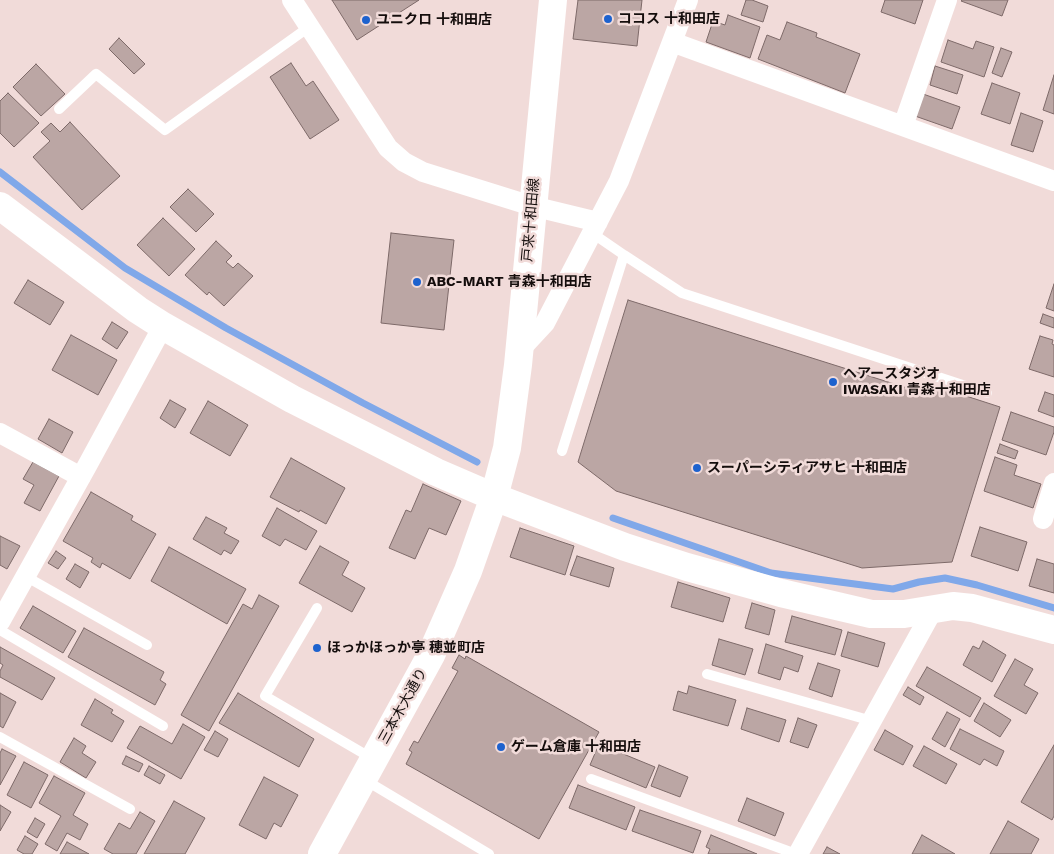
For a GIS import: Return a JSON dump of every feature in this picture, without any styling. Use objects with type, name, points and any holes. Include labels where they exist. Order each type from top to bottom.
[{"type":"street","points":[[292,0],[388,148],[404,162],[423,172],[595,228]]},
{"type":"street","name":"戸来十和田線","points":[[494,497],[507,448],[519,351],[553,0]]},
{"type":"street","points":[[519,351],[545,323],[619,181],[688,0]]},
{"type":"street","points":[[902,126],[947,0]]},
{"type":"street","points":[[672,42],[1054,181]]},
{"type":"street","points":[[0,206],[162,326],[292,399],[436,472],[494,497],[625,547],[687,567],[871,614],[904,614],[953,606],[972,608],[1054,630]]},
{"type":"street","points":[[0,622],[162,326]]},
{"type":"street","points":[[0,433],[81,477]]},
{"type":"street","points":[[1043,519],[1054,483]]},
{"type":"street","name":"三本木大通り","points":[[322,854],[431,655],[468,571],[494,497]]},
{"type":"street","points":[[797,854],[934,608]]},
{"type":"lane","points":[[59,109],[96,74],[165,130],[309,27]]},
{"type":"lane","points":[[595,228],[624,255],[682,293],[987,393]]},
{"type":"lane","points":[[562,451],[624,255]]},
{"type":"lane","points":[[25,576],[148,645]]},
{"type":"lane","points":[[316,608],[264,696],[489,854]]},
{"type":"lane","points":[[0,630],[163,726]]},
{"type":"lane","points":[[707,674],[872,721]]},
{"type":"lane","points":[[0,737],[130,809]]},
{"type":"lane","points":[[591,779],[797,854]]},
{"type":"building","name":"ユニクロ 十和田店","points":[[332,0],[419,0],[357,40]]},
{"type":"building","name":"ココス 十和田店","points":[[578,0],[642,0],[637,46],[573,39]]},
{"type":"building","points":[[746,0],[752,0],[768,6],[763,22],[741,15]]},
{"type":"building","points":[[885,0],[923,0],[915,24],[881,12]]},
{"type":"building","points":[[962,0],[1008,0],[1002,16]]},
{"type":"building","points":[[728,15],[760,27],[750,58],[706,42],[713,21],[725,25]]},
{"type":"building","points":[[787,22],[817,33],[816,37],[860,54],[845,93],[758,59],[767,35],[780,40]]},
{"type":"building","points":[[119,38],[145,64],[134,74],[109,49]]},
{"type":"building","points":[[948,40],[973,49],[976,41],[994,47],[984,77],[941,62]]},
{"type":"building","points":[[1001,48],[1012,52],[1002,77],[992,73]]},
{"type":"building","points":[[291,63],[306,86],[313,81],[339,120],[310,139],[270,77]]},
{"type":"building","points":[[36,64],[65,94],[41,116],[13,87]]},
{"type":"building","points":[[935,66],[963,75],[957,94],[930,85]]},
{"type":"building","points":[[1054,75],[1054,114],[1043,110]]},
{"type":"building","points":[[992,83],[1020,93],[1010,124],[981,114]]},
{"type":"building","points":[[8,93],[39,123],[14,147],[0,133],[0,101]]},
{"type":"building","points":[[923,94],[960,107],[952,129],[915,116]]},
{"type":"building","points":[[1021,113],[1043,121],[1033,152],[1011,145]]},
{"type":"building","points":[[70,122],[120,176],[82,210],[33,157],[50,141],[41,132],[51,123],[60,132]]},
{"type":"building","points":[[188,189],[214,214],[196,232],[170,207]]},
{"type":"building","points":[[163,218],[195,249],[169,276],[137,245]]},
{"type":"building","name":"ABC-MART 青森十和田店","points":[[391,233],[454,240],[444,330],[381,323]]},
{"type":"building","points":[[216,241],[232,256],[226,262],[233,268],[238,263],[253,276],[224,306],[209,292],[207,295],[185,275]]},
{"type":"building","points":[[28,280],[64,302],[50,325],[14,303]]},
{"type":"building","points":[[1054,284],[1054,311],[1046,308]]},
{"type":"building","name":"スーパーシティアサヒ 十和田店","points":[[628,300],[923,393],[926,383],[1000,407],[952,562],[862,568],[616,491],[578,462]]},
{"type":"building","points":[[1043,314],[1054,318],[1054,328],[1040,323]]},
{"type":"building","points":[[112,322],[128,332],[117,349],[102,339]]},
{"type":"building","points":[[71,335],[117,360],[98,395],[52,370]]},
{"type":"building","points":[[1040,336],[1053,340],[1054,377],[1029,369]]},
{"type":"building","points":[[1045,392],[1054,395],[1054,417],[1038,411]]},
{"type":"building","points":[[170,400],[186,409],[175,428],[160,418]]},
{"type":"building","points":[[208,401],[248,425],[230,456],[190,433]]},
{"type":"building","points":[[1011,412],[1054,427],[1046,455],[1002,440]]},
{"type":"building","points":[[49,419],[73,432],[62,453],[38,439]]},
{"type":"building","points":[[1000,444],[1018,451],[1015,459],[997,453]]},
{"type":"building","points":[[995,457],[1017,465],[1014,475],[1041,484],[1033,508],[984,491]]},
{"type":"building","points":[[291,458],[345,488],[326,524],[270,497]]},
{"type":"building","points":[[33,462],[59,476],[40,511],[24,503],[34,485],[23,479]]},
{"type":"building","points":[[423,484],[461,501],[446,535],[429,528],[415,559],[389,548],[406,510],[411,512]]},
{"type":"building","points":[[91,492],[133,516],[131,520],[156,534],[130,579],[102,563],[100,568],[91,562],[93,558],[63,541]]},
{"type":"building","points":[[277,508],[317,531],[306,550],[285,539],[280,546],[262,536]]},
{"type":"building","points":[[206,517],[227,528],[224,533],[239,541],[231,554],[224,550],[221,555],[193,539]]},
{"type":"building","points":[[980,527],[1027,542],[1018,571],[971,556]]},
{"type":"building","points":[[520,528],[574,546],[565,575],[510,557]]},
{"type":"building","points":[[0,536],[20,546],[7,569],[0,565]]},
{"type":"building","points":[[320,546],[349,562],[342,575],[365,588],[352,612],[299,583]]},
{"type":"building","points":[[169,547],[246,589],[227,624],[151,581]]},
{"type":"building","points":[[56,551],[66,558],[58,569],[48,563]]},
{"type":"building","points":[[577,556],[614,568],[609,587],[570,575]]},
{"type":"building","points":[[1037,559],[1054,564],[1054,593],[1029,586]]},
{"type":"building","points":[[75,564],[89,572],[80,588],[66,579]]},
{"type":"building","points":[[678,582],[730,598],[723,622],[671,607]]},
{"type":"building","points":[[259,595],[279,606],[209,731],[181,715],[243,604],[252,609]]},
{"type":"building","points":[[752,603],[775,610],[769,635],[745,628]]},
{"type":"building","points":[[33,606],[76,631],[63,653],[20,628]]},
{"type":"building","points":[[792,616],[842,630],[835,655],[785,642]]},
{"type":"building","points":[[84,628],[164,672],[160,680],[166,684],[155,705],[68,657]]},
{"type":"building","points":[[848,632],[885,643],[878,667],[841,656]]},
{"type":"building","points":[[719,639],[753,649],[745,675],[712,665]]},
{"type":"building","points":[[983,641],[1006,655],[992,682],[963,665],[973,646],[979,649]]},
{"type":"building","points":[[766,644],[803,656],[798,672],[784,667],[780,680],[758,673]]},
{"type":"building","points":[[0,647],[55,678],[42,700],[0,677],[3,665],[0,663]]},
{"type":"building","name":"ゲーム倉庫 十和田店","points":[[459,655],[465,659],[466,656],[599,732],[539,839],[406,764],[412,752],[409,750],[414,741],[418,743],[458,671],[452,668]]},
{"type":"building","points":[[1015,659],[1033,669],[1024,685],[1038,693],[1026,714],[994,696]]},
{"type":"building","points":[[818,663],[840,670],[832,697],[809,689]]},
{"type":"building","points":[[927,667],[981,698],[970,717],[916,686]]},
{"type":"building","points":[[689,686],[736,700],[728,726],[673,710],[678,691],[687,694]]},
{"type":"building","points":[[908,687],[924,697],[920,705],[903,695]]},
{"type":"building","points":[[0,693],[16,702],[3,728],[0,726]]},
{"type":"building","points":[[238,693],[314,739],[299,767],[219,723]]},
{"type":"building","points":[[95,699],[113,710],[111,713],[124,721],[112,742],[81,725]]},
{"type":"building","points":[[984,703],[1011,720],[1000,737],[974,721]]},
{"type":"building","points":[[747,708],[786,720],[779,742],[741,729]]},
{"type":"building","points":[[947,712],[960,719],[945,747],[932,739]]},
{"type":"building","points":[[798,718],[817,725],[808,748],[790,742]]},
{"type":"building","points":[[183,724],[205,737],[181,779],[127,748],[140,726],[172,744]]},
{"type":"building","points":[[960,729],[1004,751],[997,766],[984,759],[980,765],[950,749]]},
{"type":"building","points":[[885,730],[913,746],[903,765],[874,750]]},
{"type":"building","points":[[215,731],[228,739],[218,757],[204,750]]},
{"type":"building","points":[[74,738],[86,746],[82,753],[96,762],[86,778],[60,762]]},
{"type":"building","points":[[599,744],[655,767],[646,788],[590,765]]},
{"type":"building","points":[[1054,745],[1054,816],[1052,820],[1021,802]]},
{"type":"building","points":[[924,746],[957,764],[946,784],[913,766]]},
{"type":"building","points":[[2,749],[16,756],[0,785],[0,753]]},
{"type":"building","points":[[126,756],[143,764],[139,772],[122,764]]},
{"type":"building","points":[[24,762],[48,775],[31,808],[7,795]]},
{"type":"building","points":[[659,765],[688,777],[680,797],[651,786]]},
{"type":"building","points":[[149,766],[165,775],[160,784],[144,775]]},
{"type":"building","points":[[54,776],[85,793],[73,815],[88,824],[80,840],[67,833],[57,851],[45,844],[61,816],[39,803]]},
{"type":"building","points":[[264,777],[298,795],[281,827],[274,823],[266,839],[239,825]]},
{"type":"building","points":[[578,785],[635,807],[626,830],[569,808]]},
{"type":"building","points":[[747,798],[784,813],[775,836],[738,821]]},
{"type":"building","points":[[174,801],[205,818],[185,854],[144,854]]},
{"type":"building","points":[[0,805],[11,812],[0,831]]},
{"type":"building","points":[[640,810],[701,831],[693,853],[632,831]]},
{"type":"building","points":[[140,812],[155,821],[136,854],[113,854],[104,849],[119,823],[130,829]]},
{"type":"building","points":[[35,818],[45,824],[37,838],[27,832]]},
{"type":"building","points":[[1008,821],[1039,839],[1031,854],[990,854]]},
{"type":"building","points":[[711,835],[757,854],[708,854],[710,849],[706,847]]},
{"type":"building","points":[[922,835],[955,854],[912,854]]},
{"type":"building","points":[[25,836],[38,844],[32,854],[24,854],[17,850]]},
{"type":"building","points":[[67,842],[89,854],[60,854]]},
{"type":"building","points":[[827,847],[840,854],[823,854]]},
{"type":"waterway","points":[[0,172],[125,268],[226,328],[363,403],[477,462]]},
{"type":"waterway","points":[[613,518],[771,573],[893,589],[945,578],[977,585],[1054,608]]},
{"type":"place","name":"ココス 十和田店","points":[[608,19]]},
{"type":"place","name":"ユニクロ 十和田店","points":[[366,20]]},
{"type":"place","name":"ABC-MART 青森十和田店","points":[[417,282]]},
{"type":"place","name":"ヘアースタジオ IWASAKI 青森十和田店","points":[[833,382]]},
{"type":"place","name":"スーパーシティアサヒ 十和田店","points":[[697,468]]},
{"type":"place","name":"ほっかほっか亭 穂並町店","points":[[317,648]]},
{"type":"place","name":"ゲーム倉庫 十和田店","points":[[501,747]]}]
